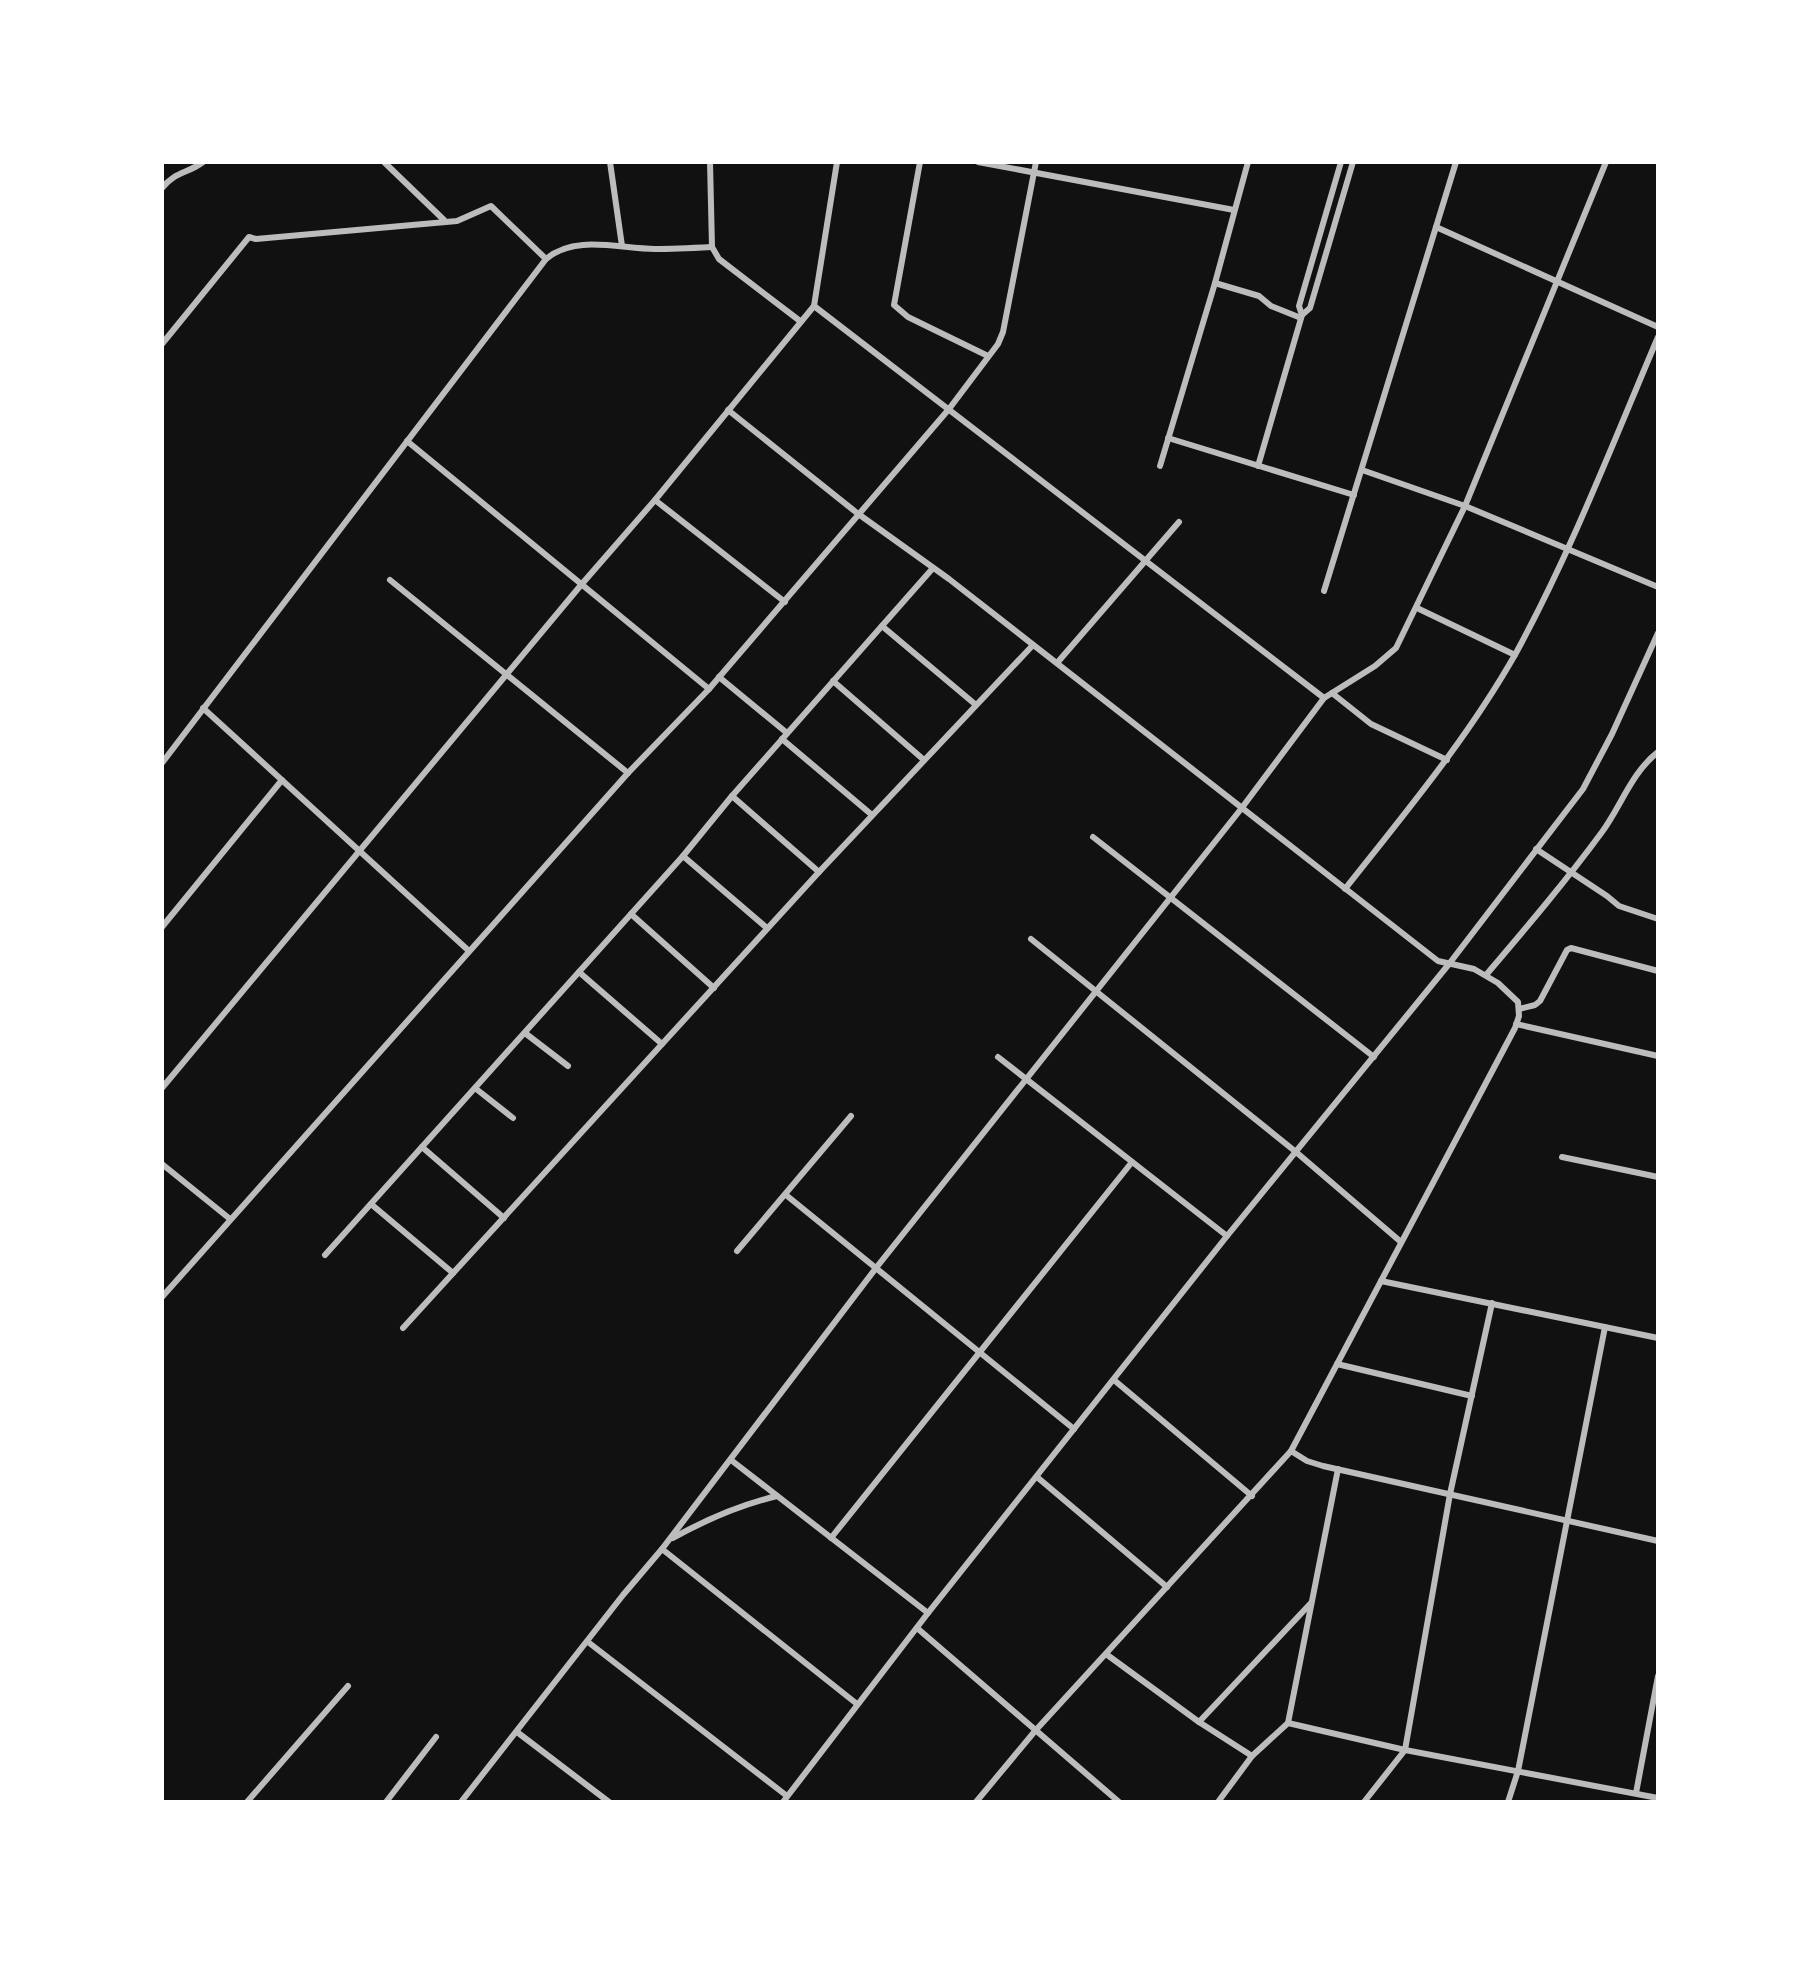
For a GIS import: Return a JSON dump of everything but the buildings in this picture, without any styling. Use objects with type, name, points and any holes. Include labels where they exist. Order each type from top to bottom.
[{"type":"street","points":[[162,188],[172,177],[192,171],[203,162]]},
{"type":"street","points":[[384,162],[444,220]]},
{"type":"street","points":[[610,162],[622,246]]},
{"type":"street","points":[[710,162],[712,247],[719,259],[800,321]]},
{"type":"street","points":[[162,1088],[814,306],[837,162]]},
{"type":"street","points":[[920,162],[894,305],[908,317],[988,356]]},
{"type":"street","points":[[978,162],[1234,210]]},
{"type":"street","points":[[162,1297],[628,773],[709,689],[949,409],[998,344],[1003,332],[1036,162]]},
{"type":"street","points":[[1160,466],[1248,162]]},
{"type":"street","points":[[1258,466],[1301,316],[1299,306],[1341,162]]},
{"type":"street","points":[[1301,316],[1310,308],[1353,162]]},
{"type":"street","points":[[1324,591],[1456,162]]},
{"type":"street","points":[[461,1802],[669,1540],[876,1268],[1241,809],[1324,698],[1375,666],[1396,648],[1465,506],[1606,162]]},
{"type":"street","points":[[162,344],[249,237],[256,239],[457,221],[491,206],[546,259]]},
{"type":"street","points":[[1436,227],[1658,327]]},
{"type":"street","points":[[162,763],[546,259],[556,250],[574,246],[653,249],[712,247]]},
{"type":"street","points":[[1215,283],[1259,296],[1271,306],[1301,316]]},
{"type":"street","points":[[814,306],[1324,698]]},
{"type":"street","points":[[1345,889],[1447,760],[1515,655],[1569,547],[1658,337]]},
{"type":"street","points":[[728,410],[1438,961],[1464,966],[1486,975],[1518,1002],[1516,1024],[1291,1451],[1035,1731],[976,1802]]},
{"type":"street","points":[[1168,438],[1354,495]]},
{"type":"street","points":[[407,441],[709,689]]},
{"type":"street","points":[[1362,470],[1569,547],[1658,587]]},
{"type":"street","points":[[655,500],[785,602]]},
{"type":"street","points":[[1057,663],[1179,522]]},
{"type":"street","points":[[325,1255],[683,856],[933,568]]},
{"type":"street","points":[[390,580],[628,773]]},
{"type":"street","points":[[1417,608],[1515,655]]},
{"type":"street","points":[[882,626],[976,705]]},
{"type":"street","points":[[588,1642],[785,1799],[1227,1236],[1449,964],[1583,789],[1658,633]]},
{"type":"street","points":[[403,1328],[767,928],[1033,645]]},
{"type":"street","points":[[719,677],[872,815]]},
{"type":"street","points":[[833,681],[924,760]]},
{"type":"street","points":[[1332,693],[1371,724],[1447,760]]},
{"type":"street","points":[[203,708],[469,951]]},
{"type":"street","points":[[1486,975],[1572,873],[1619,808],[1641,767],[1658,752]]},
{"type":"street","points":[[162,927],[282,780]]},
{"type":"street","points":[[732,796],[819,872]]},
{"type":"street","points":[[1093,837],[1374,1057]]},
{"type":"street","points":[[1536,849],[1619,906],[1658,919]]},
{"type":"street","points":[[683,856],[767,928]]},
{"type":"street","points":[[631,914],[714,988]]},
{"type":"street","points":[[1031,939],[1296,1152],[1401,1242]]},
{"type":"street","points":[[1519,1009],[1540,1001],[1567,950],[1571,948],[1658,971]]},
{"type":"street","points":[[579,972],[662,1044]]},
{"type":"street","points":[[1516,1024],[1658,1056]]},
{"type":"street","points":[[525,1033],[568,1066]]},
{"type":"street","points":[[998,1057],[1227,1236]]},
{"type":"street","points":[[475,1088],[513,1118]]},
{"type":"street","points":[[737,1251],[851,1116]]},
{"type":"street","points":[[422,1147],[504,1218]]},
{"type":"street","points":[[1562,1157],[1658,1177]]},
{"type":"street","points":[[831,1538],[1132,1162]]},
{"type":"street","points":[[162,1164],[230,1219]]},
{"type":"street","points":[[786,1195],[1074,1429]]},
{"type":"street","points":[[371,1204],[453,1273]]},
{"type":"street","points":[[1381,1281],[1658,1338]]},
{"type":"street","points":[[1364,1802],[1405,1750],[1450,1494],[1492,1303]]},
{"type":"street","points":[[1508,1802],[1518,1771],[1605,1327]]},
{"type":"street","points":[[1337,1364],[1472,1396]]},
{"type":"street","points":[[1114,1380],[1252,1496]]},
{"type":"street","points":[[1291,1451],[1307,1461],[1338,1469],[1658,1541]]},
{"type":"street","points":[[731,1460],[928,1613]]},
{"type":"street","points":[[1218,1802],[1252,1756],[1288,1723],[1338,1469]]},
{"type":"street","points":[[1037,1477],[1167,1587]]},
{"type":"street","points":[[669,1540],[706,1520],[777,1496]]},
{"type":"street","points":[[662,1549],[857,1704]]},
{"type":"street","points":[[1199,1722],[1313,1600]]},
{"type":"street","points":[[917,1628],[1119,1802]]},
{"type":"street","points":[[1106,1654],[1199,1722],[1252,1756]]},
{"type":"street","points":[[1636,1793],[1658,1676]]},
{"type":"street","points":[[247,1802],[348,1686]]},
{"type":"street","points":[[1288,1723],[1405,1750],[1658,1798]]},
{"type":"street","points":[[517,1732],[609,1802]]},
{"type":"street","points":[[386,1802],[436,1737]]}]
